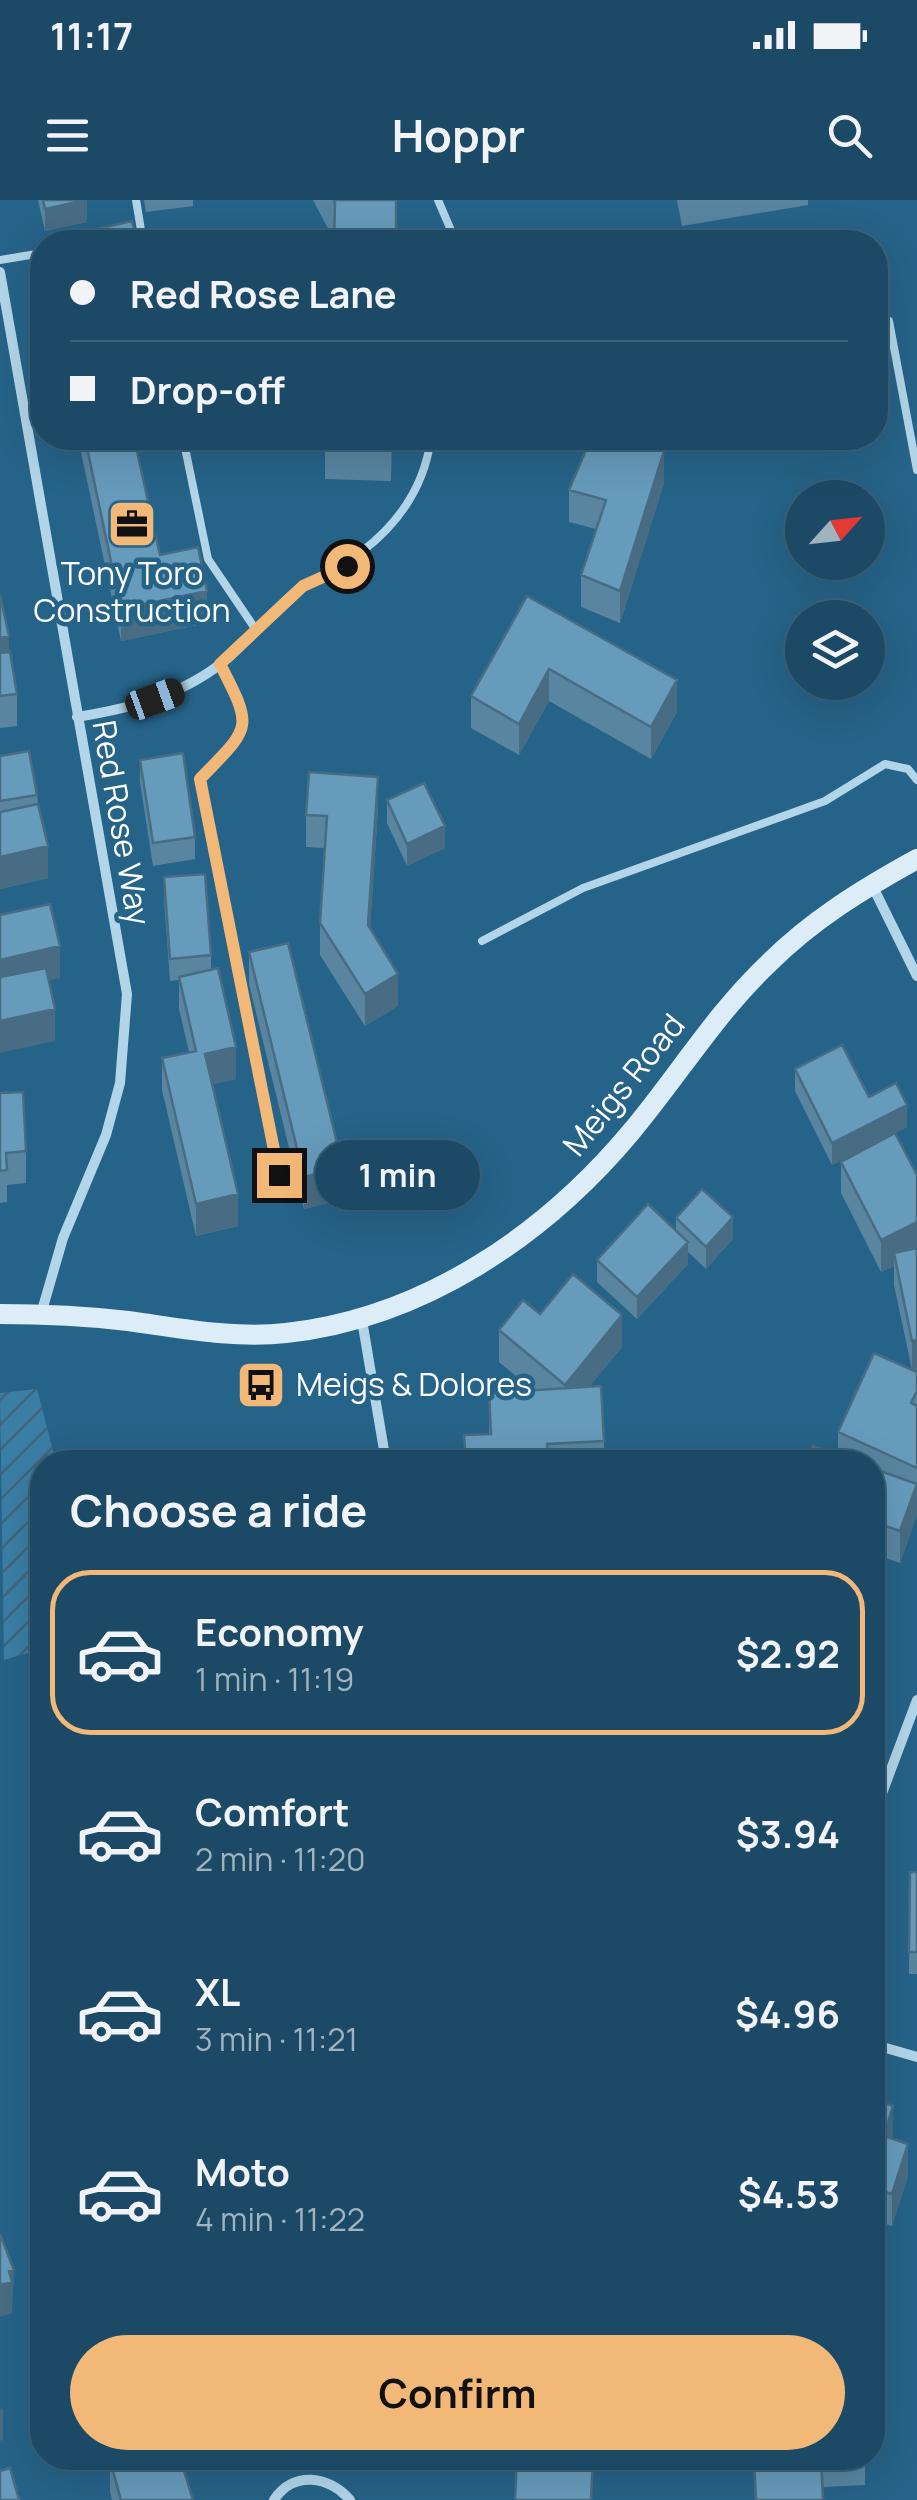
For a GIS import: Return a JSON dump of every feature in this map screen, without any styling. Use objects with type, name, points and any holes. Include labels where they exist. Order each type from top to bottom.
[{"type":"main road","name":"Meigs Road","points":[[0,1314],[41,1314],[220,1334],[285,1334],[362,1320],[460,1276],[517,1240],[586,1182],[632,1132],[708,1027],[770,962],[871,884],[917,859]]},
{"type":"street","name":"Red Rose Way","points":[[0,272],[30,445]]},
{"type":"street","name":"Red Rose Way","points":[[31,450],[127,994],[126,1048],[106,1135],[63,1238],[41,1314]]},
{"type":"street","points":[[77,716],[130,708],[180,690],[220,664],[303,586]]},
{"type":"street","points":[[871,884],[917,976]]},
{"type":"street","points":[[362,1320],[384,1450]]},
{"type":"street","points":[[885,1785],[917,1700]]},
{"type":"street","points":[[885,2048],[917,2057]]},
{"type":"street","points":[[274,2500],[293,2482],[308,2479],[328,2480],[350,2500]]},
{"type":"lane","points":[[136,200],[141,230]]},
{"type":"lane","points":[[438,200],[451,230]]},
{"type":"lane","points":[[0,260],[30,254]]},
{"type":"lane","points":[[889,321],[917,470]]},
{"type":"lane","points":[[185,450],[208,559],[256,630]]},
{"type":"lane","points":[[303,586],[347,566],[394,528],[430,450]]},
{"type":"lane","points":[[220,664],[245,713],[242,737],[200,779],[279,1175]]},
{"type":"lane","points":[[482,940],[583,888],[825,801],[885,764],[908,769],[917,780]]},
{"type":"shaded area","points":[[37,1389],[53,1450],[30,1450],[30,1652],[4,1660],[0,1393]]},
{"type":"building","points":[[43,200],[86,200],[45,209]]},
{"type":"building","points":[[334,200],[396,200],[396,230],[334,230]]},
{"type":"building","points":[[132,221],[134,230],[93,230]]},
{"type":"building","points":[[88,450],[137,450],[160,555],[198,547],[207,591],[121,609]]},
{"type":"building","points":[[586,450],[664,451],[620,591],[581,575],[606,500],[569,490]]},
{"type":"building","points":[[0,595],[9,636],[0,638]]},
{"type":"building","points":[[527,596],[677,680],[651,727],[549,669],[519,724],[471,696]]},
{"type":"building","points":[[10,652],[17,694],[0,696],[0,653]]},
{"type":"building","points":[[29,751],[37,795],[0,801],[0,756]]},
{"type":"building","points":[[183,753],[195,837],[153,843],[140,760]]},
{"type":"building","points":[[309,772],[378,777],[368,925],[398,974],[365,994],[320,923],[327,816],[306,815]]},
{"type":"building","points":[[424,783],[445,826],[407,844],[387,800]]},
{"type":"building","points":[[38,804],[48,846],[0,857],[0,812]]},
{"type":"building","points":[[205,874],[211,955],[170,959],[164,877]]},
{"type":"building","points":[[50,904],[60,946],[0,960],[0,915]]},
{"type":"building","points":[[288,943],[343,1167],[304,1177],[249,952]]},
{"type":"building","points":[[46,968],[55,1009],[0,1021],[0,977]]},
{"type":"building","points":[[218,968],[236,1047],[205,1054],[238,1194],[196,1204],[162,1058],[196,1051],[179,977]]},
{"type":"building","points":[[842,1045],[869,1097],[896,1083],[907,1105],[832,1143],[795,1069]]},
{"type":"building","points":[[23,1092],[26,1151],[6,1153],[7,1170],[0,1171],[0,1093]]},
{"type":"building","points":[[895,1133],[917,1172],[917,1222],[881,1240],[841,1162]]},
{"type":"building","points":[[702,1189],[733,1217],[706,1247],[676,1218]]},
{"type":"building","points":[[648,1204],[688,1242],[637,1297],[597,1260]]},
{"type":"building","points":[[917,1248],[917,1340],[912,1341],[894,1253]]},
{"type":"building","points":[[573,1274],[622,1315],[565,1385],[499,1330],[523,1300],[540,1314]]},
{"type":"building","points":[[874,1353],[917,1372],[917,1391],[911,1403],[917,1406],[917,1468],[885,1450],[838,1432]]},
{"type":"building","points":[[601,1386],[604,1441],[547,1444],[547,1450],[465,1450],[464,1435],[491,1434],[489,1393]]},
{"type":"building","points":[[885,1473],[917,1484],[900,1531],[885,1526]]},
{"type":"building","points":[[910,1872],[917,1872],[917,1952],[909,1952]]},
{"type":"building","points":[[885,2103],[893,2106],[885,2133]]},
{"type":"building","points":[[885,2136],[908,2144],[892,2194],[885,2192]]},
{"type":"building","points":[[0,2234],[14,2270],[9,2271],[12,2282],[0,2285]]},
{"type":"building","points":[[10,2468],[19,2500],[0,2500],[0,2471]]},
{"type":"building","points":[[113,2470],[184,2470],[193,2500],[121,2500]]},
{"type":"building","points":[[516,2470],[592,2470],[591,2500],[515,2500]]},
{"type":"building","points":[[755,2470],[822,2470],[823,2500],[756,2500]]},
{"type":"place","name":"Tony Toro Construction","points":[[132,524]]},
{"type":"place","name":"Meigs & Dolores","points":[[261,1385]]},
{"type":"route","points":[[279,1175],[200,779],[242,737],[245,713],[220,664],[303,586],[347,566]]}]
